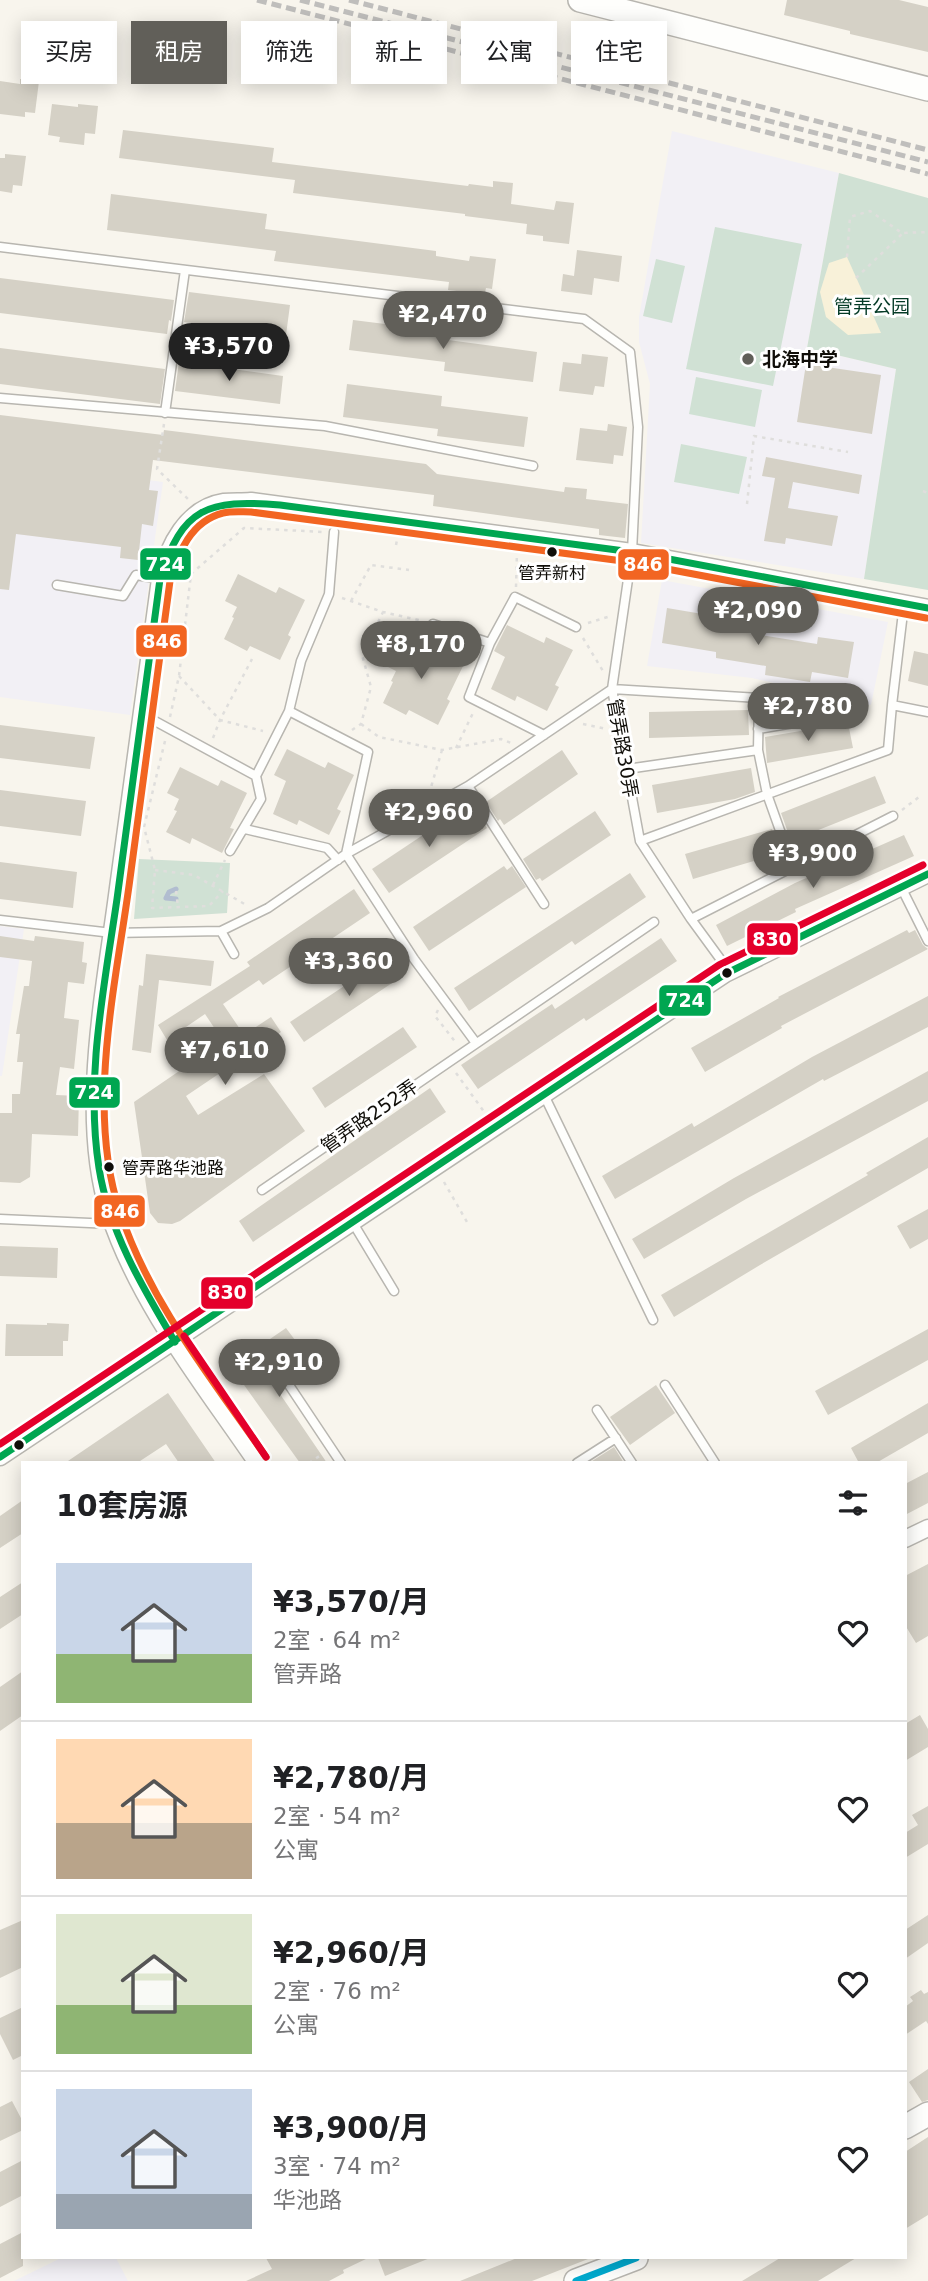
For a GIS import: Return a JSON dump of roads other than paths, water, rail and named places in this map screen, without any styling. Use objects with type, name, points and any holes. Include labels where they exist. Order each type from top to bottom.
[{"type":"main road","points":[[584,0],[928,89]]},
{"type":"main road","points":[[907,2126],[928,2114]]},
{"type":"main road","points":[[576,2281],[633,2259]]},
{"type":"street","points":[[256,1461],[175,1342],[138,1278],[114,1224],[100,1169],[95,1123],[97,1042],[160,579],[166,555],[180,530],[200,511],[222,502],[251,502],[632,552],[928,608]]},
{"type":"street","points":[[0,1457],[729,971],[928,874]]},
{"type":"street","points":[[907,1538],[928,1528]]},
{"type":"lane","points":[[0,247],[584,319],[630,352],[638,427],[632,552],[613,689],[468,786],[342,857],[260,912],[221,931],[112,933],[0,920]]},
{"type":"lane","points":[[165,413],[184,270]]},
{"type":"lane","points":[[0,398],[325,426],[533,466]]},
{"type":"lane","points":[[230,851],[261,799],[256,776],[289,711],[301,661],[329,594],[334,532]]},
{"type":"lane","points":[[57,585],[123,596],[135,575],[160,579]]},
{"type":"lane","points":[[544,735],[469,697],[490,643],[515,597],[576,627]]},
{"type":"lane","points":[[640,841],[888,750],[904,604]]},
{"type":"lane","points":[[433,624],[490,643]]},
{"type":"lane","name":"管弄路30弄","points":[[729,971],[640,841],[613,689],[759,698],[758,750],[767,794],[793,867]]},
{"type":"lane","points":[[892,705],[928,712]]},
{"type":"lane","points":[[289,711],[368,752],[342,857]]},
{"type":"lane","points":[[142,714],[256,776]]},
{"type":"lane","points":[[758,729],[829,717]]},
{"type":"lane","points":[[627,769],[758,750]]},
{"type":"lane","points":[[468,786],[544,904]]},
{"type":"lane","points":[[691,919],[893,816]]},
{"type":"lane","points":[[245,828],[327,848],[342,857],[443,1001],[476,1043]]},
{"type":"lane","points":[[901,887],[928,941]]},
{"type":"lane","name":"管弄路252弄","points":[[262,1190],[654,922]]},
{"type":"lane","points":[[221,931],[234,954]]},
{"type":"lane","points":[[544,1095],[653,1320]]},
{"type":"lane","points":[[0,1219],[114,1224]]},
{"type":"lane","points":[[353,1223],[394,1291]]},
{"type":"lane","points":[[285,1379],[340,1461]]},
{"type":"lane","points":[[665,1385],[714,1461]]},
{"type":"lane","points":[[597,1410],[631,1461]]},
{"type":"lane","points":[[580,1461],[615,1438]]},
{"type":"waterway","points":[[176,889],[169,892],[166,898],[176,899]]},
{"type":"railway","points":[[257,0],[928,174]]},
{"type":"railway","points":[[300,0],[928,162]]},
{"type":"railway","points":[[349,0],[928,150]]},
{"type":"place","name":"北海中学","points":[[748,359]]},
{"type":"place","name":"管弄新村","points":[[552,552]]},
{"type":"place","name":"管弄路华池路","points":[[109,1167]]},
{"type":"park label","name":"管弄公园","points":[[872,306]]}]
